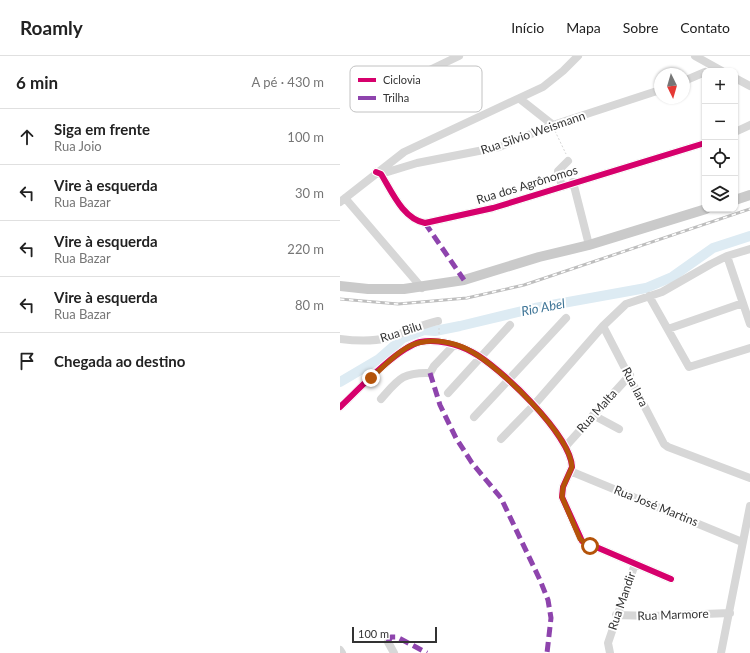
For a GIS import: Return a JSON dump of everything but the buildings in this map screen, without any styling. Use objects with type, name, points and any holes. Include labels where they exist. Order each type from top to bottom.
[{"type":"main road","points":[[738,199],[750,195]]},
{"type":"main road","points":[[340,286],[368,289],[422,288],[464,280],[539,256],[589,245],[702,210]]},
{"type":"street","points":[[438,66],[459,56]]},
{"type":"street","points":[[422,288],[342,200],[379,173],[404,152],[418,144],[520,99],[553,79],[578,56]]},
{"type":"street","points":[[695,56],[713,68]]},
{"type":"street","points":[[690,78],[702,73]]},
{"type":"street","points":[[738,80],[750,86]]},
{"type":"street","name":"Rua Silvio Weismann","points":[[379,173],[413,164],[499,147],[553,125],[654,92]]},
{"type":"street","points":[[520,99],[553,125]]},
{"type":"street","points":[[738,131],[750,125]]},
{"type":"street","name":"Rua dos Agrônomos","points":[[379,173],[406,210],[419,221],[425,222],[493,208],[573,182],[702,144]]},
{"type":"street","points":[[562,186],[558,171],[568,161]]},
{"type":"street","points":[[573,182],[589,245]]},
{"type":"street","points":[[501,439],[534,405],[603,326],[626,304],[673,286],[726,256],[750,249]]},
{"type":"street","points":[[726,256],[750,324]]},
{"type":"street","points":[[649,296],[689,367],[750,348]]},
{"type":"street","points":[[668,329],[743,303]]},
{"type":"street","points":[[474,417],[566,318]]},
{"type":"street","name":"Rua Bilu","points":[[340,339],[360,341],[380,339],[421,324],[438,323]]},
{"type":"street","points":[[448,393],[510,325]]},
{"type":"street","name":"Rua Iara","points":[[603,326],[630,375],[661,440],[668,447],[750,478]]},
{"type":"street","points":[[340,407],[392,359],[410,346],[424,341],[443,342],[454,345],[481,357],[534,405],[565,447],[572,464],[563,487],[562,497],[580,539],[586,544],[635,564]]},
{"type":"street","points":[[381,399],[400,379],[415,373],[430,373],[434,366],[454,345]]},
{"type":"street","name":"Rua Malta","points":[[565,447],[630,375]]},
{"type":"street","points":[[593,415],[619,429]]},
{"type":"street","name":"Rua José Martins","points":[[570,471],[742,542]]},
{"type":"street","points":[[722,653],[750,506]]},
{"type":"street","name":"Rua Mandir","points":[[610,653],[608,643],[616,615],[635,564],[671,578]]},
{"type":"street","name":"Rua Marmore","points":[[616,615],[652,616],[730,613]]},
{"type":"street","points":[[388,642],[394,653]]},
{"type":"path","points":[[553,125],[568,161]]},
{"type":"path","points":[[438,323],[439,335]]},
{"type":"waterway","name":"Rio Abel","points":[[340,382],[379,359],[403,338],[424,330],[435,331],[535,308],[646,288],[672,277],[713,248],[750,236]]},
{"type":"railway","points":[[340,299],[398,304],[467,298],[524,285],[750,209]]},
{"type":"marked path","points":[[425,223],[464,280]]},
{"type":"marked path","points":[[430,373],[440,405],[456,438],[472,463],[501,498],[540,580],[548,600],[551,618],[547,653]]},
{"type":"marked path","points":[[388,642],[391,637],[397,637],[427,653]]},
{"type":"cycle path","points":[[376,172],[381,174],[404,210],[410,216],[425,223],[493,208],[702,144]]},
{"type":"cycle path","points":[[340,407],[378,370],[400,352],[420,342],[440,342],[472,352],[499,371],[532,403],[547,420],[569,453],[572,467],[563,487],[562,497],[582,541],[671,579]]},
{"type":"route","points":[[371,378],[392,359],[410,346],[424,341],[443,342],[454,345],[473,352],[481,357],[534,405],[558,435],[565,447],[571,460],[572,467],[563,487],[562,497],[580,539],[590,546]]}]
